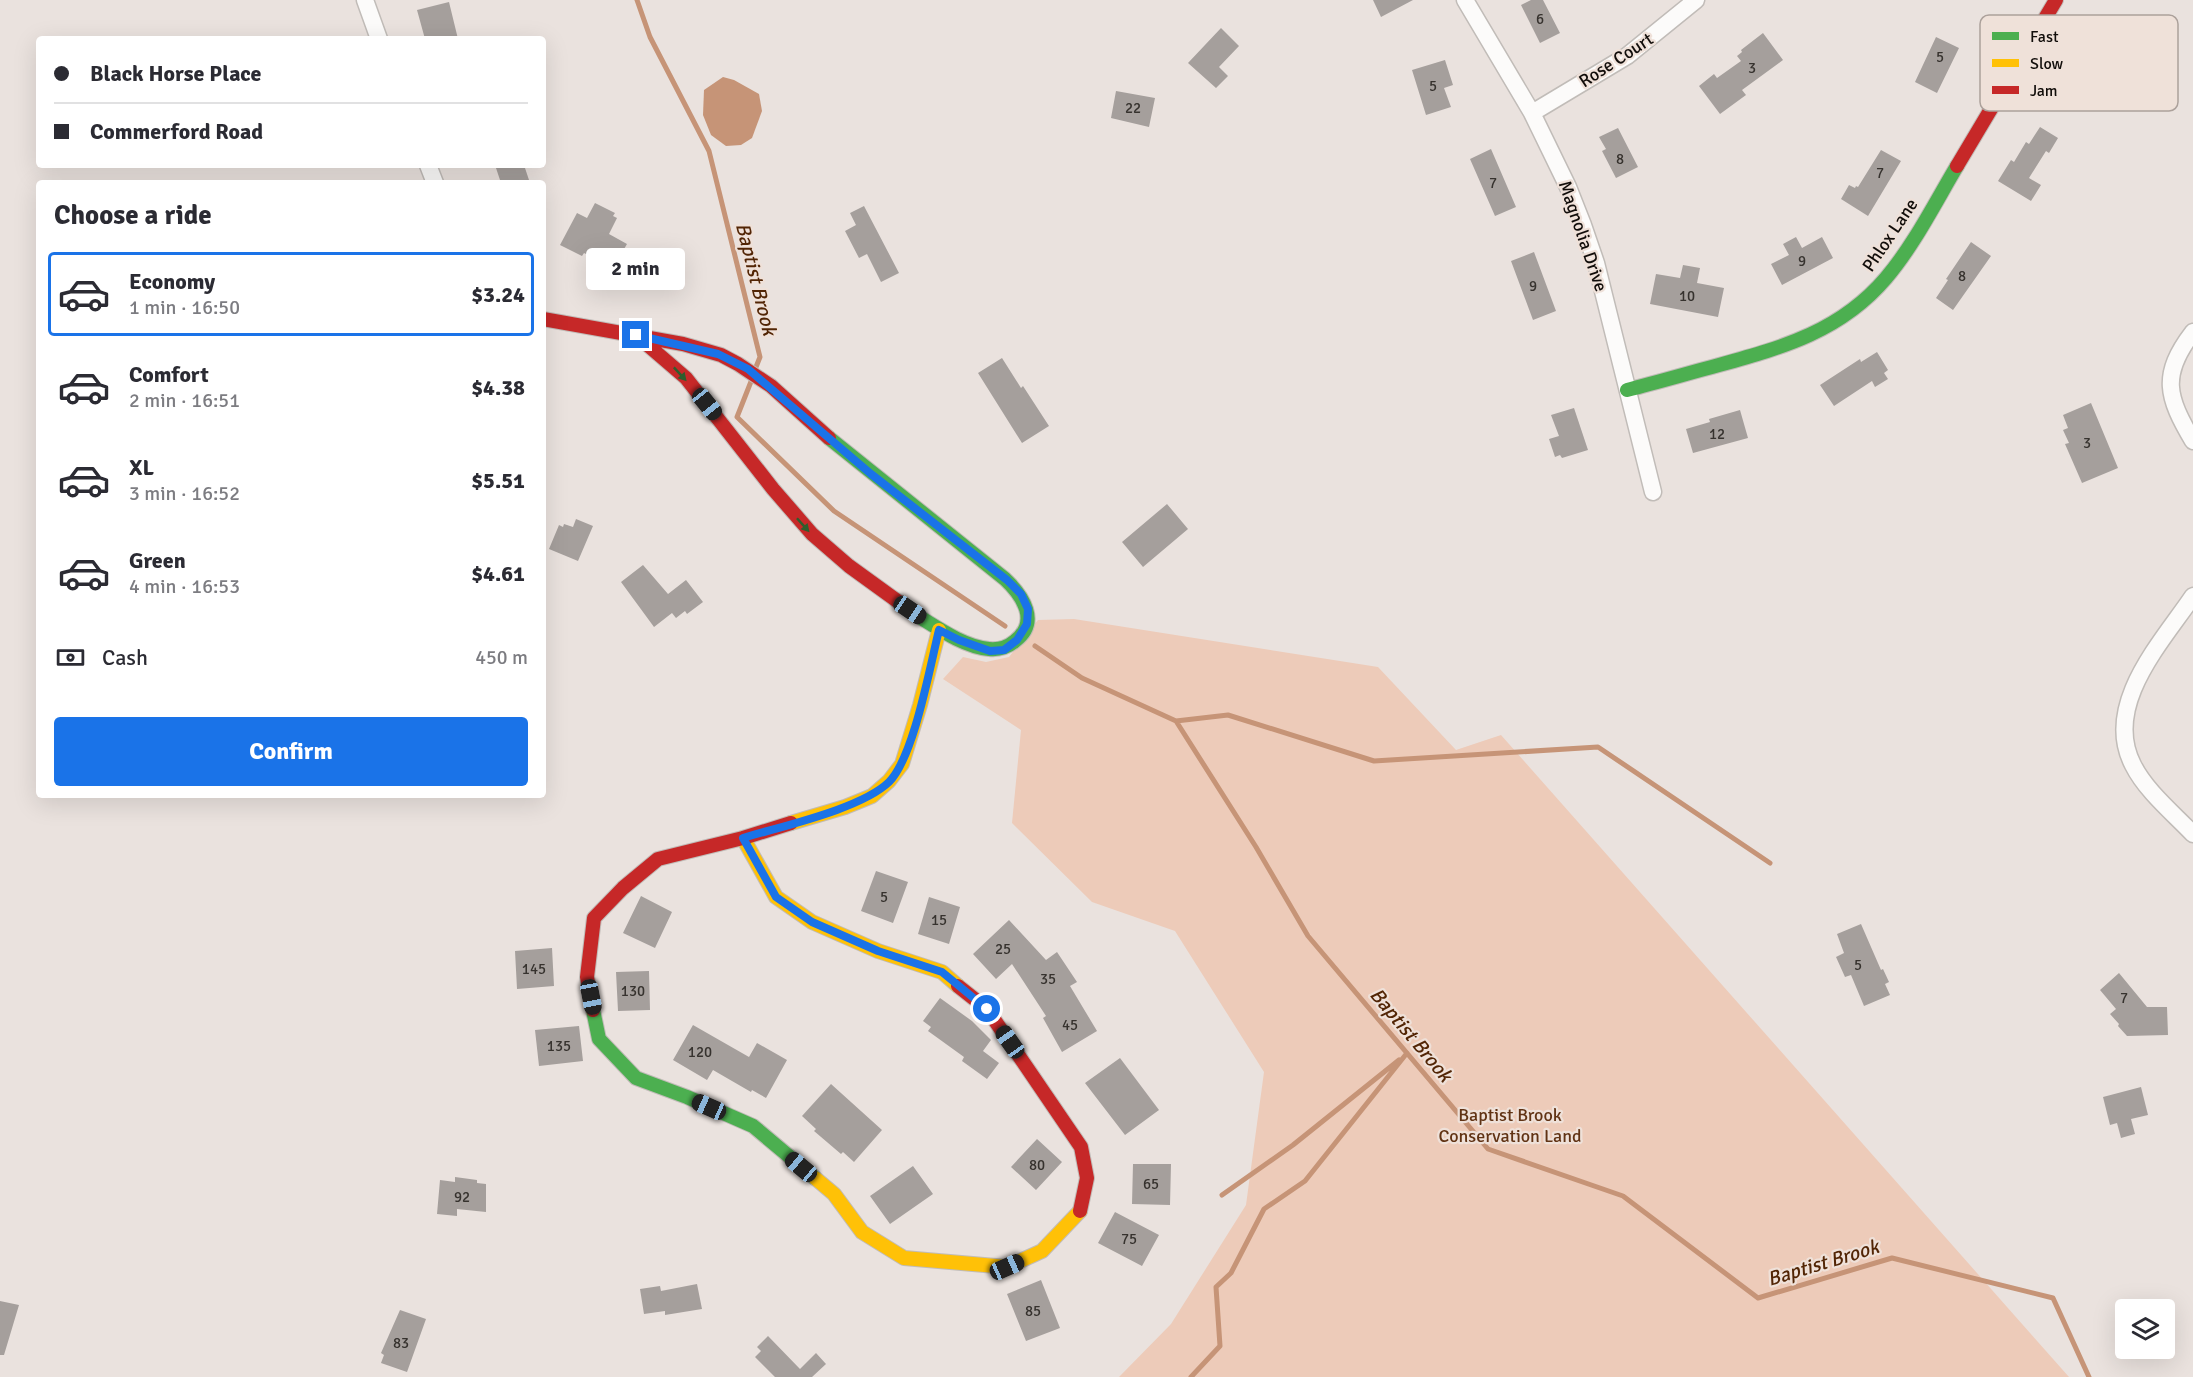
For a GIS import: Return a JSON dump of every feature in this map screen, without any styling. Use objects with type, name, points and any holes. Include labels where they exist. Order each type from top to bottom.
[{"type":"street","points":[[365,0],[379,36]]},
{"type":"street","name":"Magnolia Drive","points":[[1466,0],[1532,113],[1568,187],[1583,225],[1596,263],[1653,492]]},
{"type":"street","name":"Rose Court","points":[[1532,113],[1627,56],[1696,0]]},
{"type":"street","name":"Phlox Lane","points":[[2047,15],[2056,0]]},
{"type":"street","name":"Phlox Lane","points":[[1627,390],[1797,342],[1831,325],[1867,298],[1887,277],[1910,244],[1990,111]]},
{"type":"street","points":[[546,320],[636,335],[718,354],[748,369],[871,474],[1007,580],[1021,594],[1028,609],[1027,624],[1017,640],[1004,650],[990,651],[959,640],[939,630],[856,573],[814,536],[773,491],[726,428],[677,369],[636,335]]},
{"type":"street","points":[[2193,332],[2176,358],[2170,382],[2174,405],[2193,441]]},
{"type":"street","points":[[2193,596],[2140,674],[2129,701],[2125,727],[2128,753],[2140,776],[2193,834]]},
{"type":"street","points":[[743,838],[776,897],[812,922],[878,951],[942,972],[987,1009],[1081,1147],[1087,1178],[1080,1213],[1042,1251],[1007,1267],[904,1258],[862,1232],[834,1194],[753,1126],[636,1078],[599,1039],[587,977],[594,918],[623,888],[658,859],[743,838],[845,807],[872,796],[889,782],[902,764],[939,630]]},
{"type":"green space","name":"Baptist Brook Conservation Land","points":[[1074,619],[1378,667],[1456,750],[1501,735],[2069,1377],[1119,1377],[1171,1324],[1246,1205],[1264,1072],[1175,931],[1092,902],[1012,823],[1021,730],[943,679],[963,657],[986,662],[1009,657],[1038,620]]},
{"type":"shaded area","points":[[723,77],[734,80],[759,94],[762,111],[752,138],[741,145],[726,146],[711,135],[703,115],[704,90]]},
{"type":"building","points":[[1373,0],[1413,0],[1381,17]]},
{"type":"building","points":[[1531,0],[1543,0],[1560,33],[1540,43],[1521,5]]},
{"type":"building","points":[[449,2],[457,36],[424,36],[417,10]]},
{"type":"building","points":[[1221,28],[1239,46],[1219,67],[1228,76],[1216,88],[1188,63]]},
{"type":"building","points":[[1763,33],[1783,60],[1742,90],[1746,95],[1720,114],[1699,86],[1714,74],[1717,78],[1741,61],[1737,56],[1742,52],[1741,50]]},
{"type":"building","points":[[1936,37],[1959,48],[1937,93],[1915,82]]},
{"type":"building","points":[[1445,60],[1453,85],[1444,88],[1451,107],[1426,115],[1412,70]]},
{"type":"building","points":[[1116,91],[1155,98],[1149,127],[1111,118]]},
{"type":"building","points":[[2040,127],[2058,138],[2049,153],[2046,151],[2029,178],[2041,185],[2031,201],[1998,181],[2011,160],[2014,162],[2026,142],[2029,144]]},
{"type":"building","points":[[1618,128],[1638,167],[1616,178],[1602,151],[1606,149],[1599,137]]},
{"type":"building","points":[[1491,149],[1516,207],[1495,216],[1470,159]]},
{"type":"building","points":[[1881,150],[1901,161],[1868,216],[1841,199],[1849,185],[1858,187]]},
{"type":"building","points":[[496,168],[525,168],[529,180],[500,180]]},
{"type":"building","points":[[595,203],[615,213],[613,216],[617,218],[609,234],[627,244],[616,263],[591,250],[588,255],[584,253],[582,256],[560,245],[577,213],[587,218]]},
{"type":"building","points":[[864,206],[899,273],[881,282],[867,254],[859,258],[845,231],[856,225],[850,213]]},
{"type":"building","points":[[1796,237],[1802,248],[1822,237],[1833,258],[1782,285],[1771,264],[1789,255],[1783,244]]},
{"type":"building","points":[[1971,242],[1991,256],[1953,310],[1936,298]]},
{"type":"building","points":[[1534,252],[1556,311],[1533,320],[1511,261]]},
{"type":"building","points":[[1683,265],[1700,268],[1697,283],[1724,288],[1718,317],[1650,304],[1656,274],[1680,278]]},
{"type":"building","points":[[1877,352],[1888,370],[1884,373],[1888,379],[1875,387],[1872,381],[1834,406],[1820,385],[1860,359],[1861,362]]},
{"type":"building","points":[[1002,358],[1049,426],[1022,443],[978,373]]},
{"type":"building","points":[[2091,403],[2118,468],[2082,483],[2065,444],[2069,443],[2063,430],[2068,428],[2063,415]]},
{"type":"building","points":[[1574,408],[1588,450],[1562,458],[1560,455],[1555,457],[1549,439],[1559,436],[1551,415]]},
{"type":"building","points":[[1740,410],[1748,438],[1693,453],[1686,429]]},
{"type":"building","points":[[1167,504],[1188,529],[1143,567],[1122,542]]},
{"type":"building","points":[[576,519],[593,526],[578,561],[549,549],[559,525],[573,527]]},
{"type":"building","points":[[643,565],[668,594],[686,580],[703,602],[687,614],[685,611],[676,618],[672,613],[654,627],[621,582]]},
{"type":"building","points":[[876,871],[908,882],[893,923],[861,911]]},
{"type":"building","points":[[641,896],[672,912],[655,948],[623,933]]},
{"type":"building","points":[[929,897],[960,907],[949,944],[918,934]]},
{"type":"building","points":[[1009,920],[1046,960],[1057,952],[1077,982],[1070,986],[1097,1031],[1062,1052],[1043,1018],[1046,1016],[1012,964],[996,979],[973,954]]},
{"type":"building","points":[[1861,924],[1881,970],[1883,969],[1889,982],[1885,984],[1890,995],[1864,1006],[1851,975],[1845,977],[1836,957],[1844,953],[1837,934]]},
{"type":"building","points":[[552,948],[554,986],[517,989],[515,951]]},
{"type":"building","points":[[649,971],[650,1010],[618,1011],[616,972]]},
{"type":"building","points":[[2119,973],[2147,1007],[2167,1007],[2168,1035],[2127,1036],[2118,1026],[2119,1024],[2110,1014],[2116,1009],[2100,990]]},
{"type":"building","points":[[940,998],[972,1021],[991,1040],[983,1051],[999,1063],[987,1079],[962,1061],[964,1057],[928,1031],[931,1027],[923,1021]]},
{"type":"building","points":[[693,1025],[749,1057],[757,1043],[787,1060],[766,1098],[713,1070],[707,1080],[673,1060]]},
{"type":"building","points":[[579,1026],[583,1061],[539,1066],[535,1030]]},
{"type":"building","points":[[1120,1058],[1159,1110],[1125,1135],[1085,1083]]},
{"type":"building","points":[[831,1084],[882,1130],[854,1162],[814,1131],[816,1129],[802,1116]]},
{"type":"building","points":[[2141,1087],[2148,1115],[2131,1119],[2135,1134],[2121,1138],[2117,1123],[2110,1125],[2103,1097]]},
{"type":"building","points":[[1037,1139],[1062,1162],[1036,1190],[1011,1167]]},
{"type":"building","points":[[1133,1164],[1171,1164],[1170,1205],[1132,1204]]},
{"type":"building","points":[[913,1166],[933,1194],[890,1224],[870,1196]]},
{"type":"building","points":[[455,1177],[477,1180],[477,1183],[486,1184],[486,1212],[457,1209],[457,1216],[437,1214],[440,1180],[455,1182]]},
{"type":"building","points":[[1115,1212],[1159,1235],[1142,1266],[1098,1243]]},
{"type":"building","points":[[1041,1280],[1060,1328],[1026,1341],[1007,1294]]},
{"type":"building","points":[[697,1284],[702,1309],[665,1315],[665,1311],[644,1314],[640,1289],[660,1286],[661,1291]]},
{"type":"building","points":[[0,1301],[19,1305],[4,1355],[0,1355]]},
{"type":"building","points":[[400,1310],[426,1319],[407,1372],[381,1363],[384,1355],[381,1353]]},
{"type":"building","points":[[768,1336],[800,1369],[816,1353],[826,1364],[812,1377],[775,1377],[755,1357],[761,1351],[757,1347]]},
{"type":"waterway","name":"Baptist Brook","points":[[637,0],[650,37],[709,151],[760,357],[756,367]]},
{"type":"waterway","name":"Baptist Brook","points":[[752,379],[737,417],[834,511],[1005,626]]},
{"type":"waterway","name":"Baptist Brook","points":[[1035,646],[1082,678],[1176,721],[1256,847],[1308,936],[1488,1149],[1623,1196],[1758,1298],[1892,1258],[2053,1298],[2089,1377]]},
{"type":"waterway","points":[[1176,721],[1228,715],[1374,761],[1598,747],[1770,863]]},
{"type":"waterway","points":[[1191,1377],[1220,1346],[1216,1287],[1231,1273],[1264,1209],[1305,1181],[1407,1053]]},
{"type":"waterway","points":[[1222,1195],[1293,1145],[1399,1060]]},
{"type":"traffic: fast","points":[[1627,390],[1789,344],[1831,324],[1869,296],[1886,278],[1924,224],[1957,166]]},
{"type":"traffic: fast","points":[[829,438],[1005,579],[1023,601],[1028,618],[1027,626],[1015,641],[1003,648],[993,649],[971,645],[943,632],[918,616]]},
{"type":"traffic: fast","points":[[593,1010],[599,1039],[636,1078],[753,1126],[815,1178]]},
{"type":"traffic: slow","points":[[791,823],[845,807],[872,796],[889,781],[902,764],[939,630]]},
{"type":"traffic: slow","points":[[743,838],[776,897],[812,922],[878,951],[942,972],[958,986]]},
{"type":"traffic: slow","points":[[815,1178],[834,1194],[862,1232],[904,1258],[1007,1267],[1042,1251],[1080,1211]]},
{"type":"traffic: jam","points":[[2047,15],[2056,0]]},
{"type":"traffic: jam","points":[[1957,166],[1990,111]]},
{"type":"traffic: jam","points":[[546,320],[683,344],[721,355],[771,386],[829,438]]},
{"type":"traffic: jam","points":[[636,335],[686,378],[773,489],[812,534],[849,566],[918,616]]},
{"type":"traffic: jam","points":[[593,1010],[587,977],[594,918],[623,888],[658,859],[743,838],[791,823]]},
{"type":"traffic: jam","points":[[958,986],[987,1009],[1081,1147],[1087,1178],[1080,1211]]},
{"type":"route","points":[[636,335],[718,354],[748,369],[871,474],[977,555],[1021,594],[1028,609],[1027,624],[1017,640],[1004,650],[990,651],[975,647],[939,630],[902,764],[889,782],[872,796],[845,807],[743,838],[776,897],[812,922],[878,951],[942,972],[987,1009]]}]
